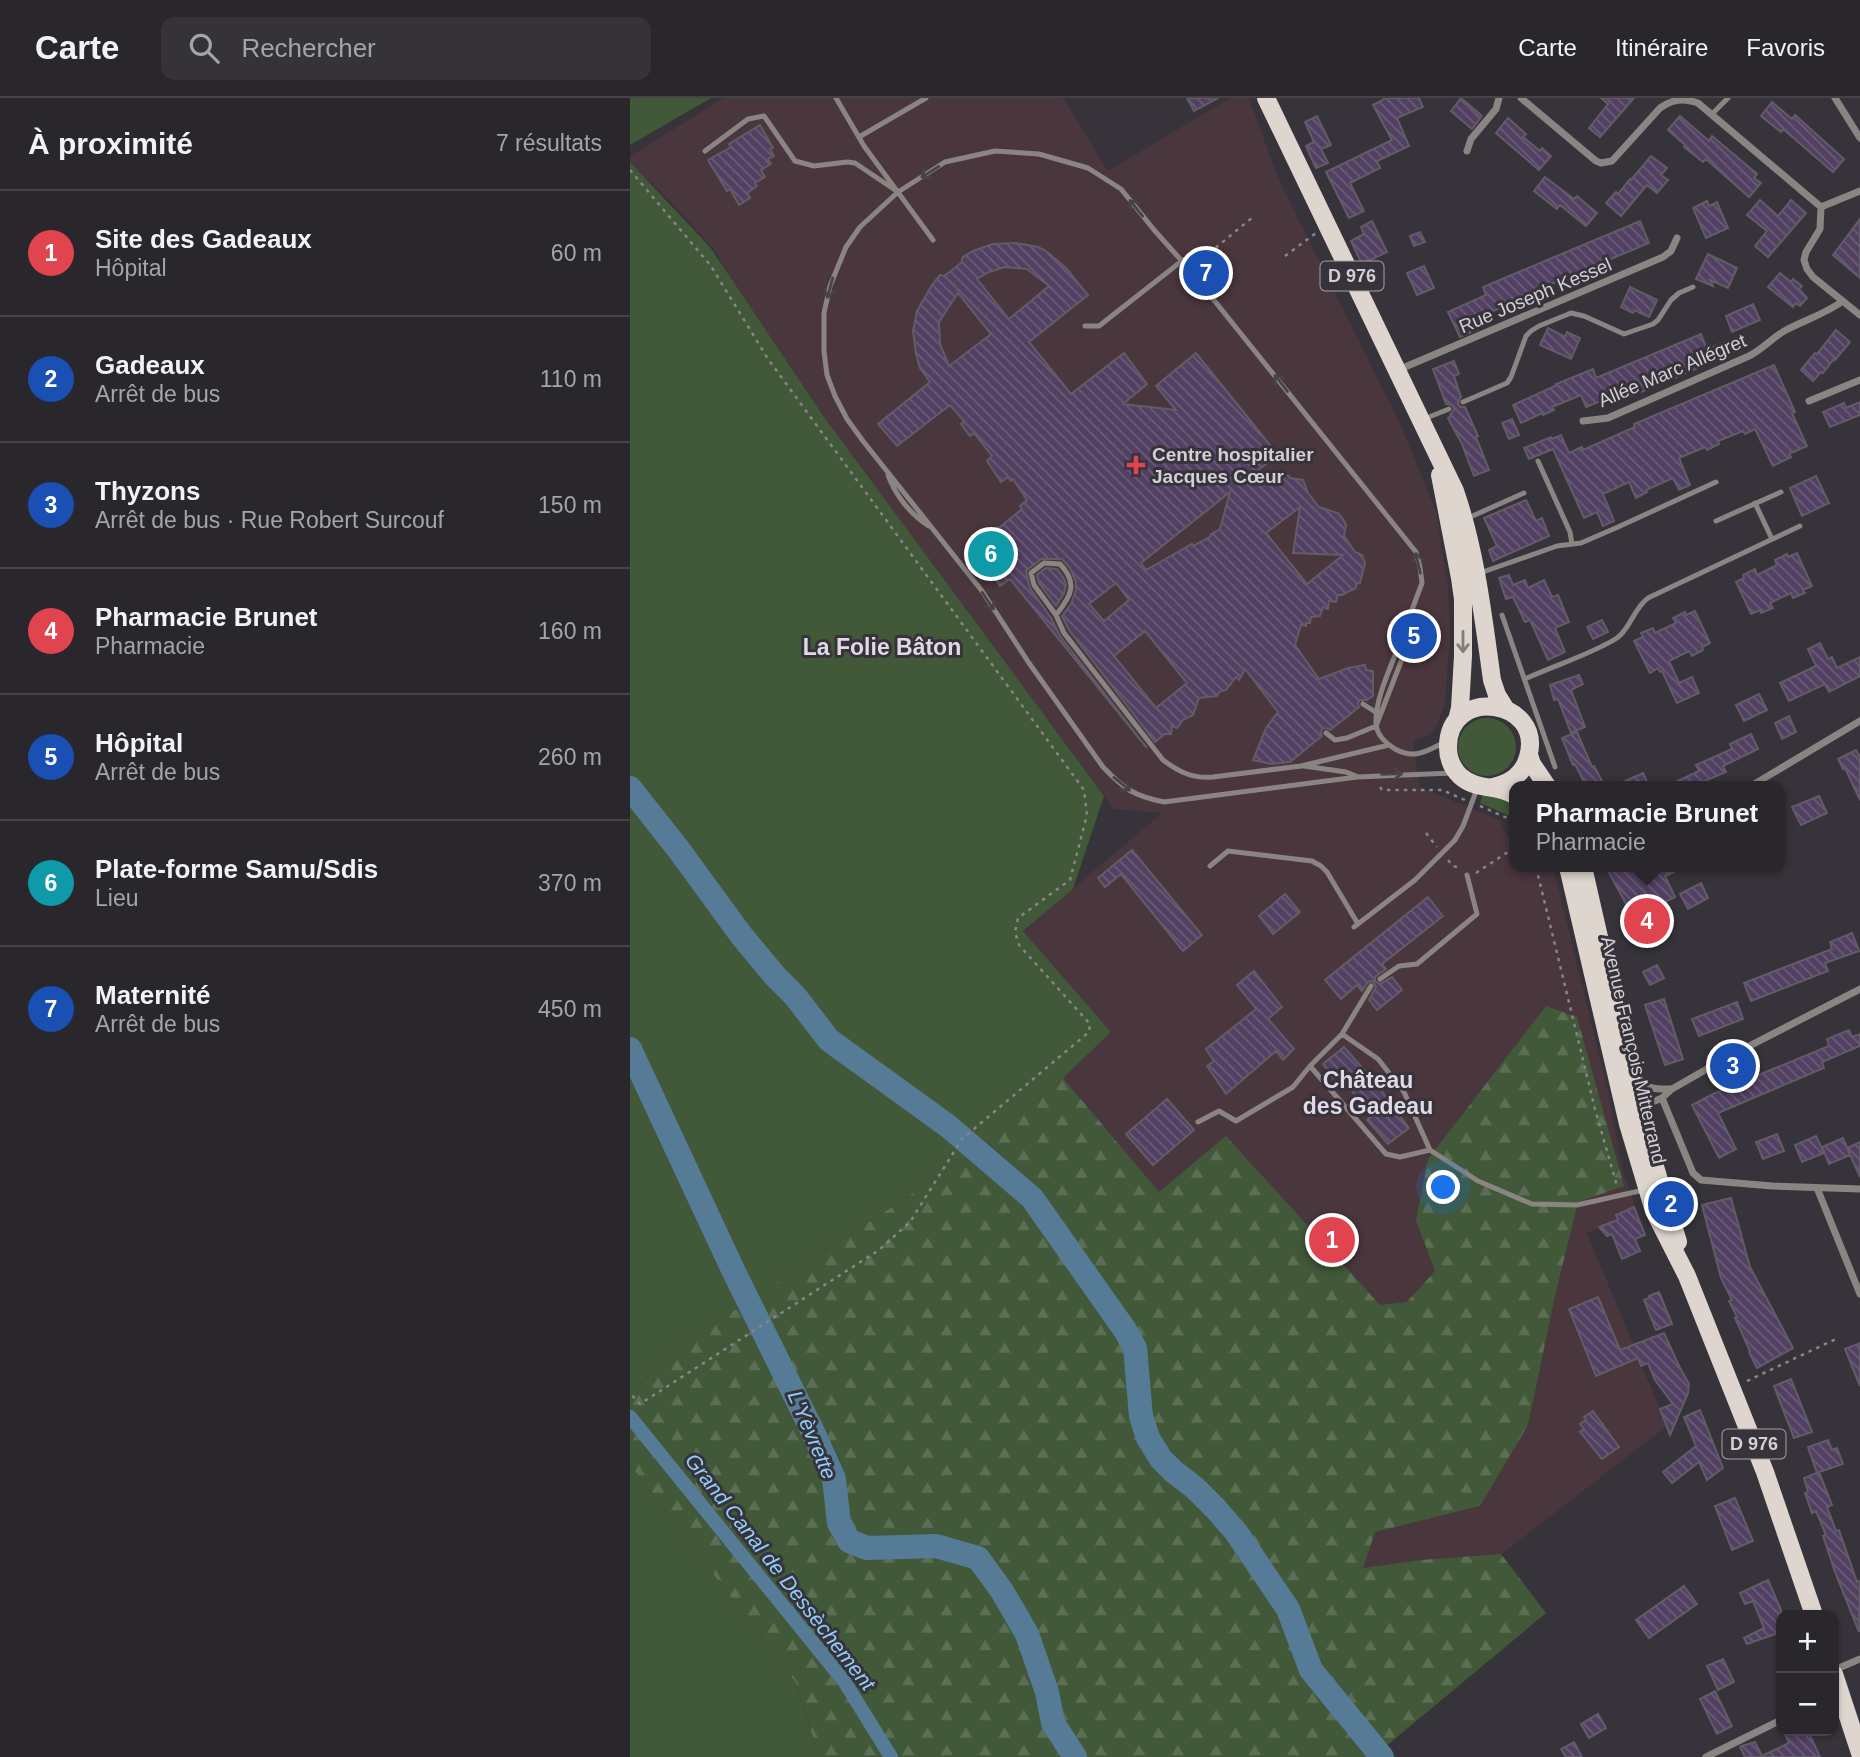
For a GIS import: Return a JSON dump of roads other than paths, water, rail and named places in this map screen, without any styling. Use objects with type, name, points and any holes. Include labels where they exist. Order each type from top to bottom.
[{"type":"main road","name":"D 976","points":[[1266,98],[1455,491],[1465,519],[1468,576],[1463,598],[1463,656],[1457,720]]},
{"type":"main road","name":"D 976","points":[[1436,454],[1492,680],[1505,708]]},
{"type":"main road","points":[[1509,795],[1481,792],[1457,773],[1450,758],[1448,740],[1457,720],[1473,708],[1486,705],[1505,708],[1534,728],[1524,767],[1510,781]]},
{"type":"main road","points":[[1529,755],[1544,781]]},
{"type":"main road","points":[[1481,792],[1509,782]]},
{"type":"main road","name":"Avenue François Mitterrand","points":[[1569,872],[1631,1103],[1672,1219],[1687,1276]]},
{"type":"main road","name":"Avenue François Mitterrand","points":[[1584,872],[1626,1056],[1637,1158],[1654,1211],[1687,1276],[1765,1472],[1812,1610]]},
{"type":"main road","points":[[1839,1700],[1860,1753]]},
{"type":"street","points":[[1467,151],[1471,139],[1496,109],[1499,98]]},
{"type":"street","points":[[1521,98],[1601,163],[1612,161],[1668,102],[1687,99],[1698,103],[1712,114],[1821,207]]},
{"type":"street","points":[[1835,98],[1860,138]]},
{"type":"street","points":[[1821,207],[1860,191]]},
{"type":"street","points":[[1821,207],[1820,229],[1804,260],[1807,269],[1813,277],[1860,315]]},
{"type":"street","name":"Rue Joseph Kessel","points":[[1397,370],[1663,257],[1671,251],[1676,238]]},
{"type":"street","name":"Allée Marc Allégret","points":[[1583,421],[1608,418],[1749,356],[1761,350],[1774,337],[1843,301]]},
{"type":"street","points":[[1809,401],[1860,380]]},
{"type":"street","points":[[1759,781],[1860,721]]},
{"type":"street","points":[[1631,1103],[1662,1098],[1672,1089],[1726,1058],[1860,989]]},
{"type":"street","points":[[1626,1056],[1642,1084],[1652,1089],[1672,1089]]},
{"type":"street","points":[[1662,1098],[1693,1173],[1700,1180],[1860,1189]]},
{"type":"street","points":[[1817,1188],[1860,1294]]},
{"type":"street","points":[[1839,1670],[1860,1659]]},
{"type":"street","points":[[1706,1757],[1776,1722]]},
{"type":"lane","points":[[836,98],[859,137],[933,240]]},
{"type":"lane","points":[[859,137],[926,98]]},
{"type":"lane","points":[[1712,114],[1728,98]]},
{"type":"lane","points":[[705,151],[748,119],[764,116],[795,161],[814,166],[855,163],[898,192]]},
{"type":"lane","points":[[1448,740],[1416,755],[1406,754],[1389,745],[1376,726],[1385,678],[1422,583],[1416,552],[1183,260],[1155,231],[1121,188],[1088,168],[1039,154],[995,151],[945,162],[898,192],[860,227],[846,247],[830,286],[824,313],[827,375],[835,396],[847,419],[886,469],[891,485],[916,518],[932,527],[982,591],[1029,663],[1103,767],[1116,781],[1140,797],[1164,802],[1357,777],[1457,773]]},
{"type":"lane","points":[[1085,326],[1099,326],[1183,260]]},
{"type":"lane","points":[[1463,402],[1507,383],[1526,336],[1539,326],[1572,313],[1625,334],[1653,324],[1671,300],[1693,287]]},
{"type":"lane","points":[[1421,421],[1448,409]]},
{"type":"lane","points":[[1538,461],[1570,532],[1572,544]]},
{"type":"lane","points":[[1468,576],[1557,545],[1581,543],[1716,482]]},
{"type":"lane","points":[[1716,521],[1781,492]]},
{"type":"lane","points":[[1465,519],[1524,493]]},
{"type":"lane","points":[[1755,503],[1772,539]]},
{"type":"lane","points":[[1525,678],[1619,636],[1642,602],[1648,598],[1800,526]]},
{"type":"lane","points":[[1056,615],[1064,606],[1072,588],[1069,573],[1060,564],[1044,563],[1031,573],[1034,585],[1056,615],[1064,634],[1163,760],[1177,770],[1202,778],[1301,766],[1389,745]]},
{"type":"lane","points":[[1502,615],[1525,678],[1534,728],[1555,767]]},
{"type":"lane","points":[[1326,733],[1335,740],[1376,726],[1409,641],[1405,628]]},
{"type":"lane","points":[[1363,704],[1377,713]]},
{"type":"lane","points":[[1301,766],[1346,772],[1357,777]]},
{"type":"lane","points":[[1210,866],[1228,851],[1312,861],[1328,872],[1356,926],[1415,880],[1442,854],[1459,833],[1481,792]]},
{"type":"lane","points":[[1380,979],[1399,966],[1417,964],[1477,914],[1467,875]]},
{"type":"lane","points":[[1198,1122],[1219,1111],[1236,1121],[1293,1087],[1342,1034],[1371,986]]},
{"type":"lane","points":[[1342,1034],[1378,1059],[1404,1092],[1430,1150],[1478,1181],[1532,1204],[1577,1205],[1647,1190]]},
{"type":"lane","points":[[1310,1066],[1386,1154],[1400,1157],[1430,1150]]},
{"type":"waterway","points":[[630,788],[741,935],[795,996],[829,1040],[948,1126],[1032,1198],[1135,1348],[1141,1416],[1148,1438],[1161,1459],[1195,1488],[1236,1532],[1288,1609],[1311,1670],[1382,1757]]},
{"type":"waterway","name":"L'Yèvrette","points":[[630,1049],[834,1479],[839,1523],[849,1541],[867,1548],[936,1546],[978,1558],[1002,1591],[1027,1634],[1047,1692],[1053,1723],[1075,1757]]},
{"type":"waterway","name":"Grand Canal de Dessèchement","points":[[630,1417],[844,1681],[891,1757]]},
{"type":"place","name":"Maternité","points":[[1206,273]]},
{"type":"place","name":"Centre hospitalier Jacques Cœur","points":[[1136,465]]},
{"type":"place","name":"Plate-forme Samu/Sdis","points":[[991,554]]},
{"type":"place","name":"Hôpital","points":[[1414,636]]},
{"type":"place","name":"Pharmacie Brunet","points":[[1647,921]]},
{"type":"place","name":"Thyzons","points":[[1733,1066]]},
{"type":"place","name":"Gadeaux","points":[[1671,1204]]},
{"type":"place","name":"Site des Gadeaux","points":[[1332,1240]]},
{"type":"district","name":"La Folie Bâton","points":[[882,647]]},
{"type":"district","name":"Château des Gadeau","points":[[1368,1093]]}]
